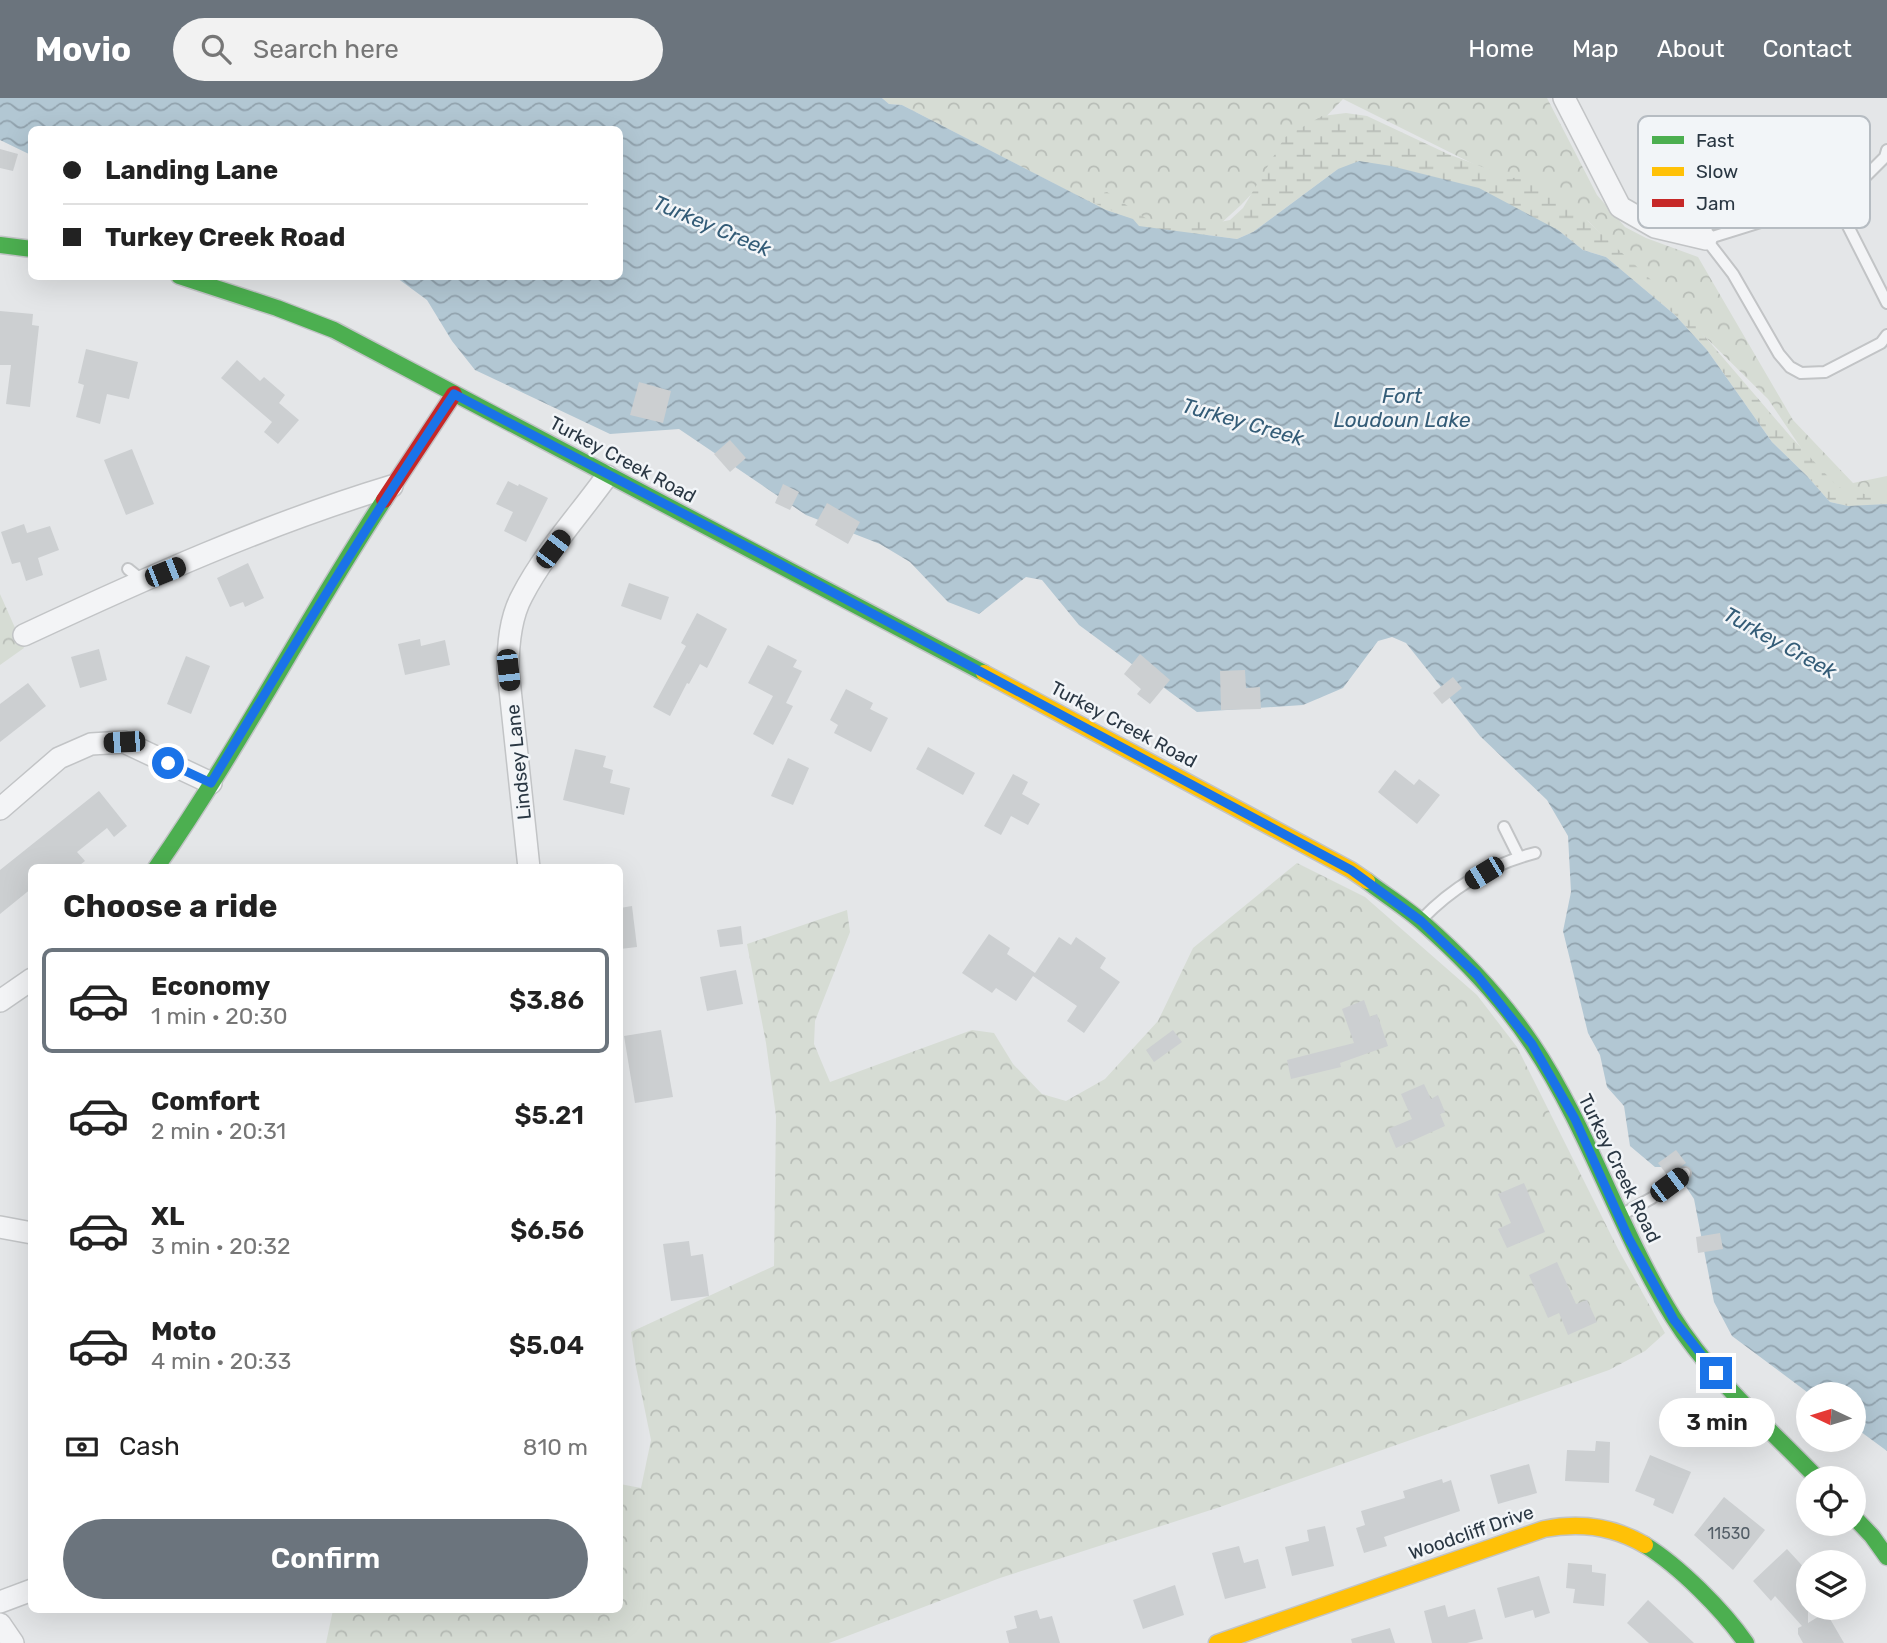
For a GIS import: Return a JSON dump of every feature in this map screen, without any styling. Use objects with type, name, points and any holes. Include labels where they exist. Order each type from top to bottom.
[{"type":"street","points":[[1564,98],[1620,207],[1638,217]]},
{"type":"street","points":[[1659,228],[1706,239]]},
{"type":"street","points":[[0,245],[28,248]]},
{"type":"street","name":"Turkey Creek Road","points":[[192,280],[277,307],[334,330],[607,476],[778,563],[1351,870],[1421,921],[1477,975],[1532,1044],[1575,1119],[1619,1216],[1674,1320],[1716,1373],[1805,1466]]},
{"type":"street","points":[[159,864],[184,828],[303,628],[392,486],[454,394]]},
{"type":"street","name":"Lindsey Lane","points":[[529,864],[508,670],[511,627],[522,596],[539,569],[607,476]]},
{"type":"street","points":[[24,635],[136,575],[392,486]]},
{"type":"street","points":[[0,809],[59,758],[91,744],[124,742],[211,783]]},
{"type":"street","points":[[0,1000],[28,982]]},
{"type":"street","points":[[0,1227],[28,1232]]},
{"type":"street","name":"Woodcliff Drive","points":[[1217,1643],[1549,1527],[1587,1525],[1623,1531],[1656,1550],[1746,1643]]},
{"type":"street","points":[[1866,1532],[1887,1557]]},
{"type":"street","points":[[0,1602],[28,1592]]},
{"type":"street","points":[[0,1624],[13,1643]]},
{"type":"lane","points":[[1870,172],[1885,157],[1887,150]]},
{"type":"lane","points":[[1706,228],[1706,239],[1733,274],[1790,367],[1801,373],[1825,372],[1881,343],[1887,335]]},
{"type":"lane","points":[[1706,239],[1747,228]]},
{"type":"lane","points":[[1849,228],[1887,303]]},
{"type":"lane","points":[[1504,827],[1519,857]]},
{"type":"lane","points":[[1421,921],[1451,893],[1500,864],[1535,853]]},
{"type":"lane","points":[[1619,1216],[1652,1198],[1685,1173]]},
{"type":"green space","points":[[882,98],[1547,98],[1597,195],[1625,227],[1646,238],[1698,257],[1793,420],[1853,483],[1887,476],[1887,502],[1844,512],[1768,399],[1588,221],[1343,99],[1241,205],[1196,246],[1133,235],[1082,198],[902,105],[889,104]]},
{"type":"green space","points":[[1346,113],[1367,116],[1448,154],[1512,178],[1533,176],[1579,213],[1677,304],[1791,437],[1837,486],[1870,495],[1887,492],[1887,504],[1848,506],[1830,502],[1772,442],[1707,350],[1675,315],[1606,257],[1583,250],[1558,230],[1338,169],[1253,232],[1237,239],[1139,226],[1082,198],[1107,192],[1150,221],[1230,220],[1243,208],[1285,137],[1322,116]]},
{"type":"green space","points":[[0,594],[24,648],[0,665]]},
{"type":"green space","points":[[1297,863],[1365,897],[1477,995],[1517,1047],[1618,1249],[1665,1333],[1645,1351],[1609,1370],[1220,1507],[1000,1578],[829,1643],[326,1643],[332,1613],[623,1613],[623,1485],[641,1488],[651,1440],[631,1332],[774,1266],[776,1116],[766,1043],[747,944],[847,910],[850,932],[815,1021],[814,1044],[830,1082],[972,1030],[994,1033],[1013,1064],[1042,1094],[1066,1101],[1105,1079],[1158,1021],[1193,948]]},
{"type":"water","name":"Fort Loudoun Lake","points":[[0,98],[882,98],[889,104],[902,105],[1106,210],[1133,219],[1139,226],[1237,239],[1253,232],[1338,169],[1359,161],[1391,166],[1479,188],[1558,230],[1583,250],[1606,257],[1675,315],[1707,350],[1772,442],[1830,502],[1848,506],[1887,504],[1887,1451],[1866,1436],[1866,1382],[1796,1384],[1732,1336],[1714,1302],[1694,1199],[1673,1167],[1655,1167],[1630,1146],[1624,1106],[1607,1087],[1600,1055],[1588,1033],[1563,931],[1571,892],[1568,836],[1547,800],[1480,736],[1406,643],[1392,637],[1378,641],[1343,688],[1303,705],[1197,712],[1079,625],[1042,580],[1026,577],[979,614],[948,602],[910,562],[880,544],[806,515],[679,429],[610,434],[475,370],[452,341],[427,300],[400,280],[623,280],[623,126],[28,126],[28,154],[0,140]]},
{"type":"building","points":[[0,149],[18,154],[13,171],[0,168]]},
{"type":"building","points":[[0,311],[33,314],[32,325],[39,326],[30,407],[6,404],[11,365],[0,365]]},
{"type":"building","points":[[86,349],[138,362],[129,399],[107,394],[100,424],[76,417],[84,385],[78,383]]},
{"type":"building","points":[[237,360],[260,381],[264,377],[285,395],[279,403],[299,420],[278,444],[264,432],[272,422],[221,378]]},
{"type":"building","points":[[639,382],[671,391],[663,423],[630,415]]},
{"type":"building","points":[[730,440],[746,458],[730,472],[714,454]]},
{"type":"building","points":[[132,449],[154,504],[126,515],[104,460]]},
{"type":"building","points":[[508,481],[548,498],[526,542],[504,531],[513,512],[496,504]]},
{"type":"building","points":[[783,484],[799,492],[790,510],[775,503]]},
{"type":"building","points":[[827,503],[860,522],[848,544],[815,525]]},
{"type":"building","points":[[24,524],[27,533],[50,526],[59,550],[38,558],[43,575],[26,581],[20,562],[12,564],[1,532]]},
{"type":"building","points":[[248,563],[264,598],[245,607],[243,602],[230,607],[217,578]]},
{"type":"building","points":[[629,583],[669,597],[661,620],[621,606]]},
{"type":"building","points":[[697,613],[727,629],[707,668],[700,664],[670,716],[653,707],[686,646],[681,643]]},
{"type":"building","points":[[420,639],[421,646],[445,640],[450,665],[405,675],[398,644]]},
{"type":"building","points":[[768,645],[797,660],[793,667],[802,671],[786,703],[793,706],[773,745],[753,734],[773,696],[748,683]]},
{"type":"building","points":[[99,649],[107,680],[80,688],[71,657]]},
{"type":"building","points":[[1140,654],[1170,680],[1150,704],[1137,694],[1141,689],[1124,674]]},
{"type":"building","points":[[186,656],[210,666],[191,714],[167,704]]},
{"type":"building","points":[[1245,670],[1246,688],[1260,687],[1261,709],[1221,710],[1220,671]]},
{"type":"building","points":[[1453,677],[1462,688],[1442,704],[1433,693]]},
{"type":"building","points":[[28,683],[46,706],[0,742],[0,704]]},
{"type":"building","points":[[846,689],[873,703],[870,709],[888,718],[871,752],[834,733],[838,725],[830,720]]},
{"type":"building","points":[[928,747],[975,773],[963,795],[916,769]]},
{"type":"building","points":[[575,749],[606,756],[603,767],[613,770],[610,783],[630,788],[624,815],[563,800]]},
{"type":"building","points":[[788,758],[809,768],[793,805],[771,796]]},
{"type":"building","points":[[1395,770],[1414,785],[1419,779],[1440,795],[1417,824],[1378,792]]},
{"type":"building","points":[[1013,774],[1028,782],[1022,794],[1040,804],[1028,825],[1011,816],[1001,835],[984,826]]},
{"type":"building","points":[[99,791],[127,826],[114,837],[107,828],[77,852],[85,861],[81,864],[28,864],[28,891],[0,914],[0,870]]},
{"type":"building","points":[[632,906],[637,947],[623,949],[623,908]]},
{"type":"building","points":[[741,926],[743,944],[720,947],[717,930]]},
{"type":"building","points":[[989,934],[1010,948],[1007,954],[1035,973],[1059,937],[1071,945],[1076,937],[1106,958],[1100,968],[1120,982],[1084,1033],[1067,1021],[1077,1006],[1033,976],[1016,1001],[996,988],[992,993],[962,973]]},
{"type":"building","points":[[736,970],[743,1004],[707,1011],[700,977]]},
{"type":"building","points":[[1364,1000],[1370,1017],[1377,1014],[1388,1046],[1340,1063],[1341,1067],[1291,1079],[1287,1060],[1354,1043],[1342,1009]]},
{"type":"building","points":[[661,1030],[673,1097],[635,1103],[624,1036]]},
{"type":"building","points":[[1173,1030],[1182,1042],[1154,1062],[1146,1050]]},
{"type":"building","points":[[1424,1084],[1431,1099],[1438,1095],[1445,1112],[1440,1114],[1445,1126],[1396,1148],[1388,1129],[1412,1119],[1401,1094]]},
{"type":"building","points":[[1676,1150],[1686,1163],[1668,1176],[1658,1163]]},
{"type":"building","points":[[1524,1183],[1545,1232],[1507,1248],[1498,1229],[1511,1223],[1498,1194]]},
{"type":"building","points":[[1720,1233],[1723,1249],[1698,1253],[1696,1237]]},
{"type":"building","points":[[689,1241],[691,1256],[703,1254],[709,1296],[671,1301],[663,1244]]},
{"type":"building","points":[[1557,1262],[1576,1304],[1587,1300],[1597,1322],[1568,1335],[1559,1313],[1548,1318],[1529,1275]]},
{"type":"building","points":[[1596,1441],[1610,1442],[1609,1483],[1565,1481],[1567,1450],[1595,1451]]},
{"type":"building","points":[[1650,1455],[1691,1472],[1673,1514],[1653,1505],[1655,1499],[1635,1491]]},
{"type":"building","points":[[1529,1464],[1537,1493],[1498,1504],[1490,1475]]},
{"type":"building","points":[[1442,1479],[1443,1483],[1451,1480],[1460,1511],[1384,1537],[1387,1546],[1364,1553],[1356,1528],[1365,1525],[1361,1511],[1405,1498],[1403,1491]]},
{"type":"building","points":[[1724,1497],[1765,1530],[1733,1570],[1694,1535]]},
{"type":"building","points":[[1325,1526],[1334,1566],[1292,1576],[1285,1547],[1309,1541],[1307,1530]]},
{"type":"building","points":[[1239,1546],[1244,1563],[1258,1559],[1266,1588],[1225,1599],[1212,1553]]},
{"type":"building","points":[[1787,1549],[1796,1559],[1796,1619],[1775,1596],[1771,1601],[1753,1581]]},
{"type":"building","points":[[1568,1563],[1592,1565],[1592,1572],[1606,1574],[1604,1606],[1573,1603],[1575,1589],[1566,1588]]},
{"type":"building","points":[[1539,1576],[1550,1613],[1535,1618],[1533,1610],[1505,1618],[1497,1588]]},
{"type":"building","points":[[1175,1585],[1184,1615],[1143,1629],[1133,1600]]},
{"type":"building","points":[[1648,1600],[1694,1643],[1649,1643],[1627,1623]]},
{"type":"building","points":[[1445,1605],[1448,1617],[1475,1609],[1483,1639],[1467,1643],[1432,1643],[1424,1611]]},
{"type":"building","points":[[1037,1610],[1040,1619],[1052,1616],[1060,1643],[1009,1643],[1006,1631],[1017,1628],[1014,1616]]},
{"type":"building","points":[[1797,1620],[1808,1620],[1808,1623],[1813,1620],[1831,1620],[1844,1643],[1803,1643],[1798,1634],[1798,1628],[1802,1626]]},
{"type":"building","points":[[1390,1628],[1395,1643],[1352,1643],[1351,1639]]},
{"type":"traffic: fast","points":[[0,245],[28,248]]},
{"type":"traffic: fast","points":[[191,280],[334,330],[984,673]]},
{"type":"traffic: fast","points":[[159,864],[215,778],[384,500]]},
{"type":"traffic: fast","points":[[1367,881],[1415,917],[1452,950],[1495,995],[1520,1027],[1570,1110],[1636,1250],[1673,1317],[1723,1382],[1805,1466]]},
{"type":"traffic: fast","points":[[1866,1530],[1887,1557]]},
{"type":"traffic: fast","points":[[1645,1545],[1700,1590],[1746,1643]]},
{"type":"traffic: slow","points":[[984,673],[1367,881]]},
{"type":"traffic: slow","points":[[1217,1643],[1544,1529],[1596,1527],[1645,1545]]},
{"type":"traffic: jam","points":[[384,500],[454,394]]},
{"type":"route","points":[[168,763],[211,783],[303,628],[392,486],[454,394],[778,563],[1351,870],[1421,921],[1477,975],[1532,1044],[1575,1119],[1629,1239],[1674,1320],[1716,1373]]},
{"type":"water label","name":"Turkey Creek","points":[[712,226]]},
{"type":"water label","name":"Turkey Creek","points":[[1243,422]]},
{"type":"water label","name":"Turkey Creek","points":[[1780,643]]}]
